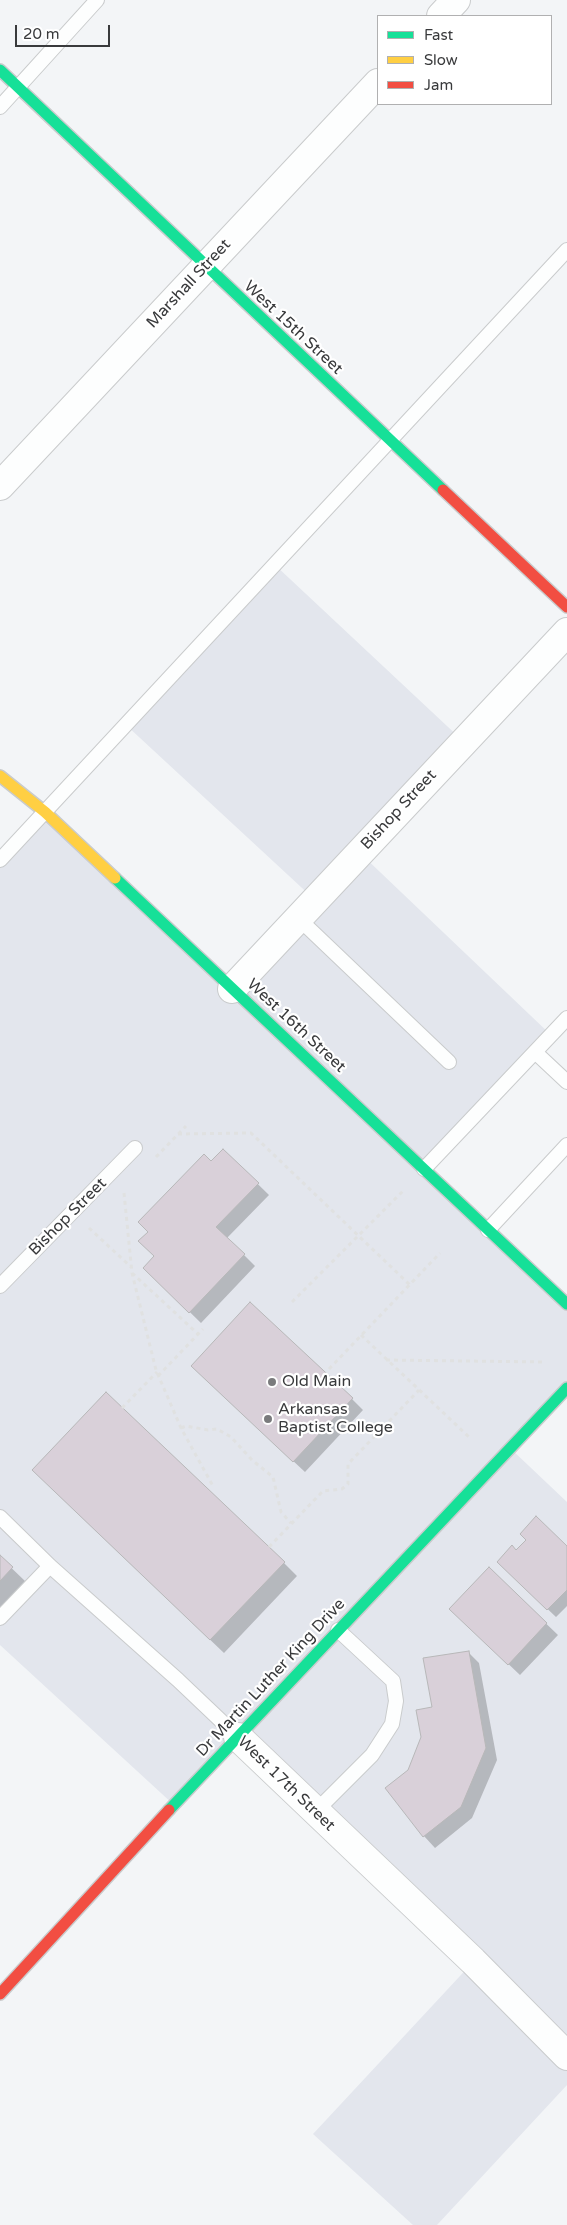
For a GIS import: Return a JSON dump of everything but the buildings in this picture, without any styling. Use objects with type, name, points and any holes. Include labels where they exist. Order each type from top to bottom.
[{"type":"street","points":[[442,15],[456,0]]},
{"type":"street","name":"West 15th Street","points":[[0,70],[205,267],[567,607]]},
{"type":"street","name":"Marshall Street","points":[[0,486],[377,84]]},
{"type":"street","name":"Bishop Street","points":[[232,989],[567,632]]},
{"type":"street","name":"West 16th Street","points":[[0,776],[45,812],[567,1304]]},
{"type":"street","name":"Dr Martin Luther King Drive","points":[[0,1994],[338,1630],[567,1388]]},
{"type":"street","name":"West 17th Street","points":[[238,1737],[473,1961],[567,2056]]},
{"type":"lane","points":[[0,107],[42,58],[97,0]]},
{"type":"lane","points":[[0,860],[567,250]]},
{"type":"lane","points":[[298,918],[449,1062]]},
{"type":"lane","points":[[424,1169],[567,1018]]},
{"type":"lane","points":[[535,1052],[567,1082]]},
{"type":"lane","points":[[488,1230],[567,1145]]},
{"type":"lane","name":"Bishop Street","points":[[0,1286],[136,1148]]},
{"type":"lane","name":"West 17th Street","points":[[0,1517],[50,1566],[178,1680],[238,1737]]},
{"type":"lane","points":[[0,1618],[50,1566]]},
{"type":"lane","points":[[315,1812],[372,1756],[392,1724],[396,1702],[393,1681],[338,1630]]},
{"type":"path","points":[[178,1134],[251,1133],[410,1285]]},
{"type":"path","points":[[292,1302],[424,1169]]},
{"type":"path","points":[[124,1192],[132,1273],[158,1374],[181,1428],[214,1488]]},
{"type":"path","points":[[72,1213],[131,1267]]},
{"type":"path","points":[[329,1369],[440,1253]]},
{"type":"path","points":[[132,1273],[198,1334]]},
{"type":"path","points":[[122,1408],[202,1329]]},
{"type":"path","points":[[361,1335],[470,1438]]},
{"type":"path","points":[[386,1360],[545,1362]]},
{"type":"path","points":[[269,1547],[323,1491],[342,1489],[348,1484],[348,1464],[419,1390]]},
{"type":"path","points":[[181,1428],[186,1426],[208,1430],[217,1429],[231,1437],[252,1460],[274,1477],[281,1512],[291,1523]]},
{"type":"shaded area","name":"Arkansas Baptist College","points":[[274,564],[463,741],[359,852],[551,1035],[424,1169],[567,1304],[567,1388],[510,1448],[567,1502],[567,2085],[437,2225],[413,2225],[313,2134],[473,1962],[238,1738],[174,1805],[0,1645],[0,860],[45,812],[231,988],[315,900],[126,725]]},
{"type":"traffic: fast","points":[[0,70],[443,490]]},
{"type":"traffic: fast","points":[[115,878],[567,1304]]},
{"type":"traffic: fast","points":[[169,1810],[567,1388]]},
{"type":"traffic: slow","points":[[0,776],[45,812],[115,878]]},
{"type":"traffic: jam","points":[[443,490],[567,607]]},
{"type":"traffic: jam","points":[[0,1994],[169,1810]]},
{"type":"place","name":"Old Main","points":[[272,1382]]},
{"type":"place","name":"Arkansas Baptist College","points":[[268,1419]]}]
